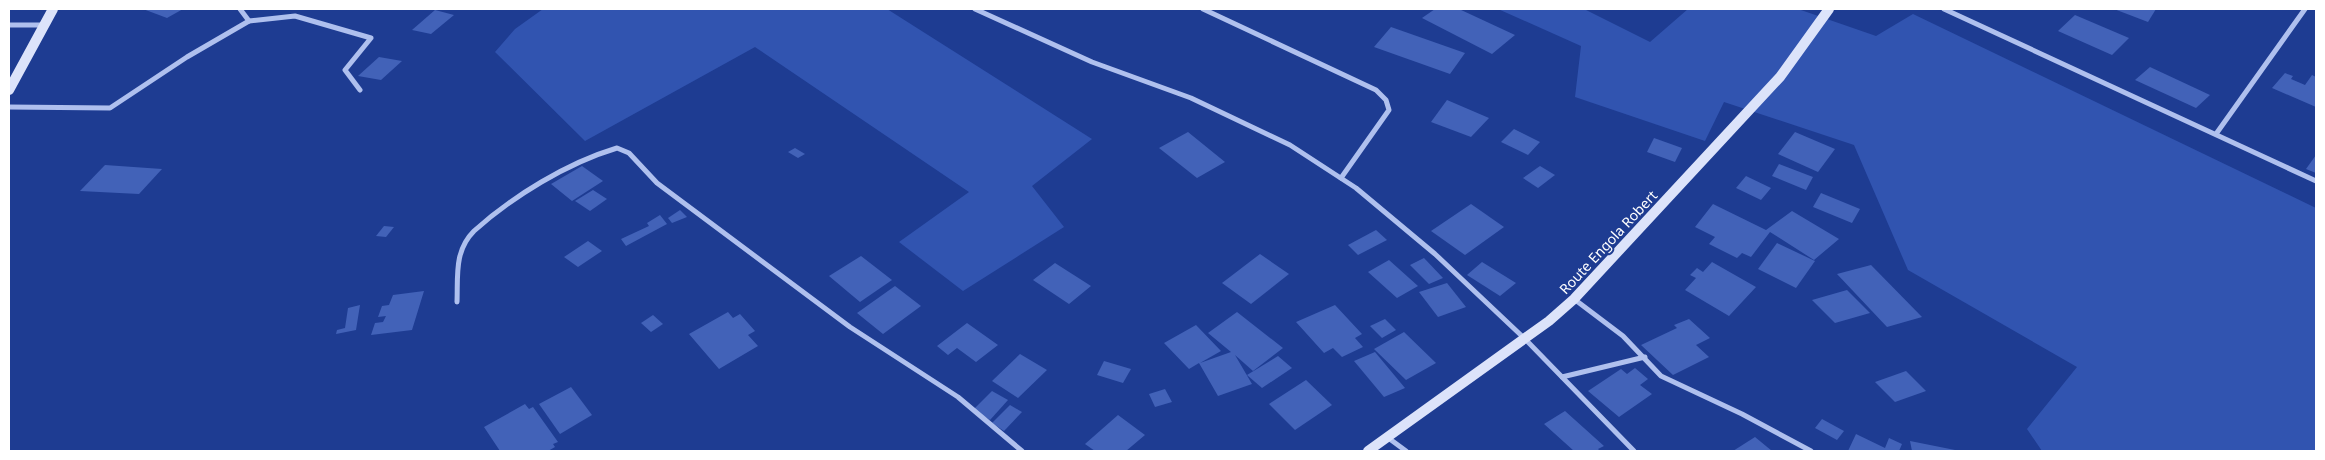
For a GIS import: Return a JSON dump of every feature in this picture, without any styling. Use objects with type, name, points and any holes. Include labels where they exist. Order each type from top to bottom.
[{"type":"street","points":[[9,90],[53,9]]},
{"type":"street","points":[[240,9],[249,21]]},
{"type":"street","points":[[975,9],[1092,62],[1190,98],[1290,145],[1341,178],[1435,254],[1524,338],[1634,451]]},
{"type":"street","points":[[1203,9],[1376,90],[1386,100],[1389,110],[1341,178]]},
{"type":"street","name":"Route Engola Robert","points":[[1368,451],[1549,321],[1574,299],[1780,77],[1829,9]]},
{"type":"street","points":[[1944,9],[2316,181]]},
{"type":"street","points":[[2216,134],[2305,9]]},
{"type":"street","points":[[9,107],[110,108],[187,57],[249,21],[295,16],[371,38],[345,70],[360,90]]},
{"type":"street","points":[[9,25],[44,25]]},
{"type":"street","points":[[457,302],[461,251],[464,242],[492,216],[547,178],[570,164],[616,148],[629,153],[657,183],[850,327],[958,396],[1022,451]]},
{"type":"street","points":[[1574,299],[1623,336],[1645,357],[1655,370],[1669,381],[1742,414],[1811,451]]},
{"type":"street","points":[[1562,378],[1645,357]]},
{"type":"street","points":[[1387,436],[1406,451]]},
{"type":"shaded area","points":[[543,9],[887,9],[1092,139],[1032,186],[1064,227],[963,291],[899,242],[969,192],[755,47],[585,141],[495,52],[515,29]]},
{"type":"shaded area","points":[[1498,9],[1584,9],[1650,42],[1688,9],[1798,9],[1876,36],[1913,14],[2316,208],[2316,451],[2042,451],[2027,429],[2077,367],[1908,270],[1854,145],[1724,102],[1705,141],[1575,97],[1581,46]]},
{"type":"building","points":[[143,9],[183,9],[167,18]]},
{"type":"building","points":[[1435,9],[1459,9],[1515,35],[1492,54],[1422,18]]},
{"type":"building","points":[[2114,9],[2156,9],[2148,22]]},
{"type":"building","points":[[435,10],[454,15],[431,34],[412,30]]},
{"type":"building","points":[[2075,15],[2129,38],[2112,55],[2058,31]]},
{"type":"building","points":[[1391,27],[1465,53],[1450,74],[1374,47]]},
{"type":"building","points":[[379,57],[402,61],[381,80],[358,76]]},
{"type":"building","points":[[2150,67],[2210,95],[2196,108],[2135,80]]},
{"type":"building","points":[[2285,73],[2293,76],[2291,79],[2305,85],[2312,75],[2316,77],[2316,107],[2272,88]]},
{"type":"building","points":[[1447,100],[1489,118],[1471,137],[1431,122]]},
{"type":"building","points":[[1514,129],[1540,142],[1528,155],[1501,142]]},
{"type":"building","points":[[1188,132],[1225,162],[1197,178],[1159,148]]},
{"type":"building","points":[[1795,132],[1835,149],[1818,172],[1778,154]]},
{"type":"building","points":[[1654,138],[1682,148],[1675,162],[1647,152]]},
{"type":"building","points":[[795,148],[805,154],[798,158],[788,152]]},
{"type":"building","points":[[2316,155],[2316,173],[2306,169]]},
{"type":"building","points":[[1779,164],[1813,177],[1806,190],[1772,176]]},
{"type":"building","points":[[105,165],[162,169],[139,194],[80,191]]},
{"type":"building","points":[[582,166],[603,181],[572,201],[551,184]]},
{"type":"building","points":[[1540,166],[1555,175],[1538,188],[1523,178]]},
{"type":"building","points":[[1746,176],[1771,188],[1761,200],[1736,188]]},
{"type":"building","points":[[593,190],[607,199],[590,211],[575,201]]},
{"type":"building","points":[[1821,193],[1860,209],[1852,223],[1813,207]]},
{"type":"building","points":[[1471,204],[1504,227],[1465,255],[1431,231]]},
{"type":"building","points":[[1713,204],[1766,230],[1792,211],[1839,239],[1814,260],[1770,232],[1751,257],[1742,253],[1737,258],[1709,244],[1715,237],[1695,227]]},
{"type":"building","points":[[680,210],[687,217],[672,223],[668,218]]},
{"type":"building","points":[[660,215],[667,224],[626,246],[621,239],[649,226],[647,223]]},
{"type":"building","points":[[384,226],[394,227],[386,237],[376,236]]},
{"type":"building","points":[[1376,230],[1387,240],[1358,255],[1348,245]]},
{"type":"building","points":[[588,241],[602,251],[578,267],[564,257]]},
{"type":"building","points":[[1777,243],[1815,261],[1796,288],[1758,269]]},
{"type":"building","points":[[1260,254],[1289,274],[1251,304],[1222,283]]},
{"type":"building","points":[[861,256],[892,280],[860,302],[829,276]]},
{"type":"building","points":[[1424,258],[1443,278],[1429,284],[1410,265]]},
{"type":"building","points":[[1389,260],[1418,286],[1397,298],[1368,272]]},
{"type":"building","points":[[1482,262],[1516,283],[1500,296],[1467,275]]},
{"type":"building","points":[[1712,262],[1756,287],[1729,316],[1685,290],[1696,278],[1690,275],[1697,268],[1703,272]]},
{"type":"building","points":[[1055,263],[1091,286],[1069,304],[1033,280]]},
{"type":"building","points":[[1871,265],[1922,317],[1887,327],[1837,274]]},
{"type":"building","points":[[1447,283],[1466,307],[1438,317],[1419,292]]},
{"type":"building","points":[[895,286],[921,306],[883,334],[857,313]]},
{"type":"building","points":[[1847,290],[1870,313],[1835,323],[1812,300]]},
{"type":"building","points":[[424,291],[412,330],[371,335],[375,323],[383,322],[386,316],[378,317],[382,306],[389,305],[393,295]]},
{"type":"building","points":[[360,305],[356,330],[336,334],[337,330],[345,328],[348,308]]},
{"type":"building","points":[[1335,305],[1362,334],[1355,338],[1363,347],[1342,357],[1333,348],[1324,353],[1296,322]]},
{"type":"building","points":[[728,312],[733,318],[740,314],[755,331],[748,335],[758,346],[719,369],[689,334]]},
{"type":"building","points":[[1237,312],[1283,348],[1253,371],[1235,355],[1252,384],[1218,396],[1199,363],[1189,369],[1164,343],[1196,325],[1221,351],[1200,363],[1231,352],[1208,333]]},
{"type":"building","points":[[653,315],[663,324],[651,332],[641,323]]},
{"type":"building","points":[[1385,319],[1396,330],[1382,338],[1370,326]]},
{"type":"building","points":[[1689,319],[1710,338],[1696,345],[1709,357],[1673,375],[1641,345],[1677,328],[1674,325]]},
{"type":"building","points":[[967,323],[998,345],[976,362],[957,348],[948,355],[937,346]]},
{"type":"building","points":[[1404,332],[1436,363],[1406,380],[1374,349]]},
{"type":"building","points":[[1375,352],[1405,388],[1384,397],[1354,361]]},
{"type":"building","points":[[1020,354],[1047,370],[1018,398],[992,381]]},
{"type":"building","points":[[1278,356],[1292,368],[1262,388],[1247,375]]},
{"type":"building","points":[[1104,361],[1131,369],[1123,383],[1097,375]]},
{"type":"building","points":[[1635,368],[1648,379],[1640,385],[1652,394],[1619,417],[1588,391],[1621,369],[1627,374]]},
{"type":"building","points":[[1906,371],[1926,391],[1895,402],[1875,382]]},
{"type":"building","points":[[1306,380],[1332,405],[1295,430],[1269,404]]},
{"type":"building","points":[[571,387],[592,415],[560,434],[539,404]]},
{"type":"building","points":[[1165,389],[1172,402],[1155,407],[1149,394]]},
{"type":"building","points":[[992,391],[1008,400],[990,420],[973,410]]},
{"type":"building","points":[[525,404],[529,409],[533,407],[558,442],[553,444],[555,447],[548,451],[500,451],[484,427]]},
{"type":"building","points":[[1010,405],[1022,412],[1004,431],[992,423]]},
{"type":"building","points":[[1565,411],[1604,446],[1598,449],[1600,451],[1574,451],[1544,424]]},
{"type":"building","points":[[1118,415],[1145,435],[1126,451],[1095,451],[1085,444]]},
{"type":"building","points":[[1822,419],[1844,431],[1837,440],[1815,428]]},
{"type":"building","points":[[1856,434],[1885,448],[1889,438],[1902,444],[1899,451],[1848,451]]},
{"type":"building","points":[[1755,437],[1772,451],[1733,451]]},
{"type":"building","points":[[1910,441],[1955,450],[1955,451],[1912,451]]}]
